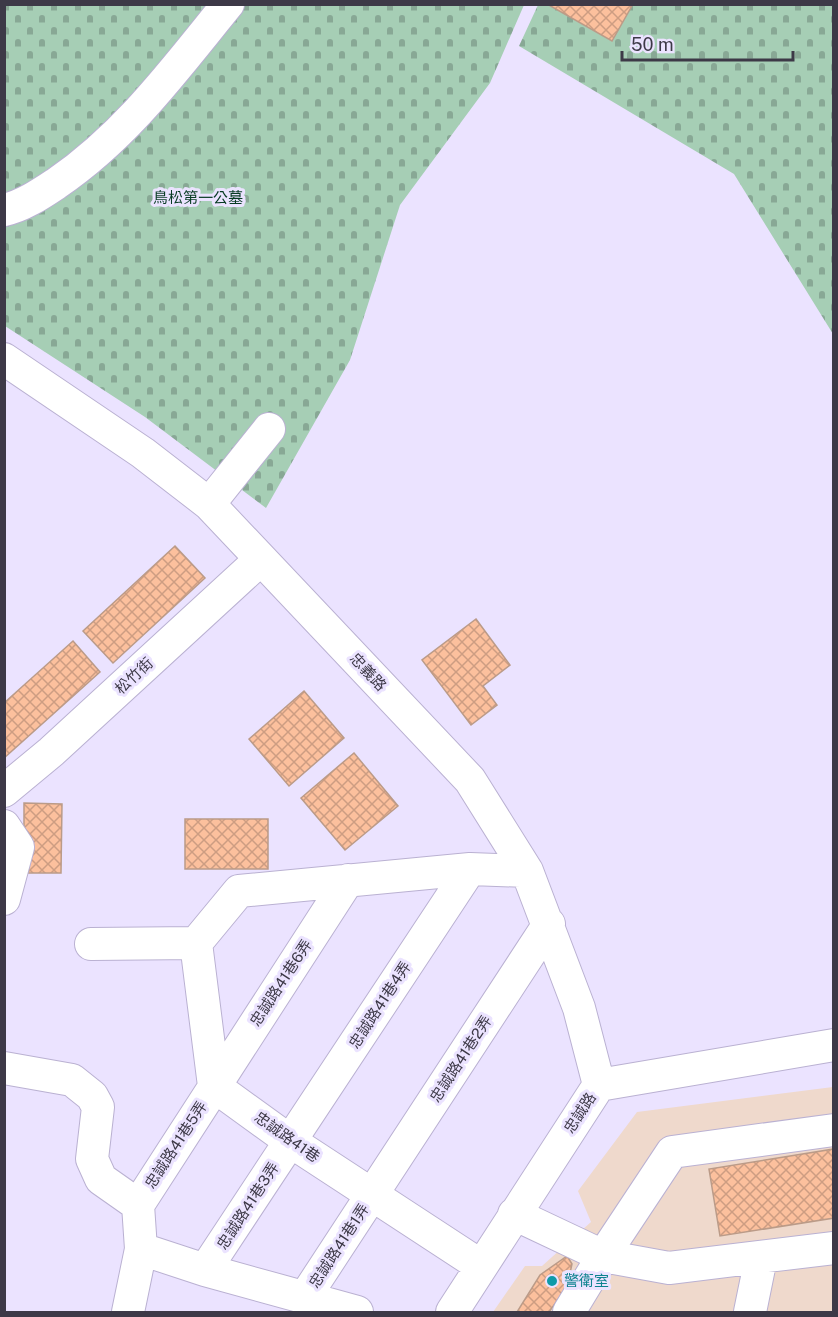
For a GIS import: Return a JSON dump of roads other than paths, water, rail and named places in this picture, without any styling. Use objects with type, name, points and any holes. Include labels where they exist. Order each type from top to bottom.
[{"type":"street","points":[[4,210],[42,193],[103,148],[142,110],[228,4]]},
{"type":"street","name":"忠義路","points":[[4,359],[143,453],[209,504],[470,780],[527,871],[579,1008],[599,1084]]},
{"type":"street","points":[[209,504],[269,429]]},
{"type":"street","name":"松竹街","points":[[4,791],[51,752],[261,559]]},
{"type":"street","points":[[4,826],[18,847],[4,899]]},
{"type":"street","points":[[214,1086],[196,943],[238,891],[470,869],[527,871]]},
{"type":"street","name":"忠誠路41巷4弄","points":[[290,1141],[470,869]]},
{"type":"street","name":"忠誠路41巷6弄","points":[[214,1086],[348,879]]},
{"type":"street","name":"忠誠路41巷2弄","points":[[373,1194],[549,924]]},
{"type":"street","points":[[91,944],[196,943]]},
{"type":"street","name":"忠誠路","points":[[452,1312],[599,1084],[834,1045]]},
{"type":"street","points":[[4,1068],[72,1080],[92,1095],[98,1107],[92,1159],[101,1179],[138,1204],[141,1249],[128,1312]]},
{"type":"street","name":"忠誠路41巷","points":[[214,1086],[290,1141],[481,1266]]},
{"type":"street","name":"忠誠路41巷5弄","points":[[138,1204],[214,1086]]},
{"type":"street","points":[[569,1312],[672,1152],[834,1130]]},
{"type":"street","name":"忠誠路41巷3弄","points":[[205,1270],[290,1141]]},
{"type":"street","name":"忠誠路41巷1弄","points":[[305,1297],[373,1194]]},
{"type":"street","points":[[514,1214],[603,1256],[669,1268],[834,1248]]},
{"type":"street","points":[[141,1249],[205,1270],[357,1312]]},
{"type":"street","points":[[750,1312],[761,1258]]},
{"type":"place","name":"警衛室","points":[[552,1281]]},
{"type":"park label","name":"鳥松第一公墓","points":[[198,198]]}]
